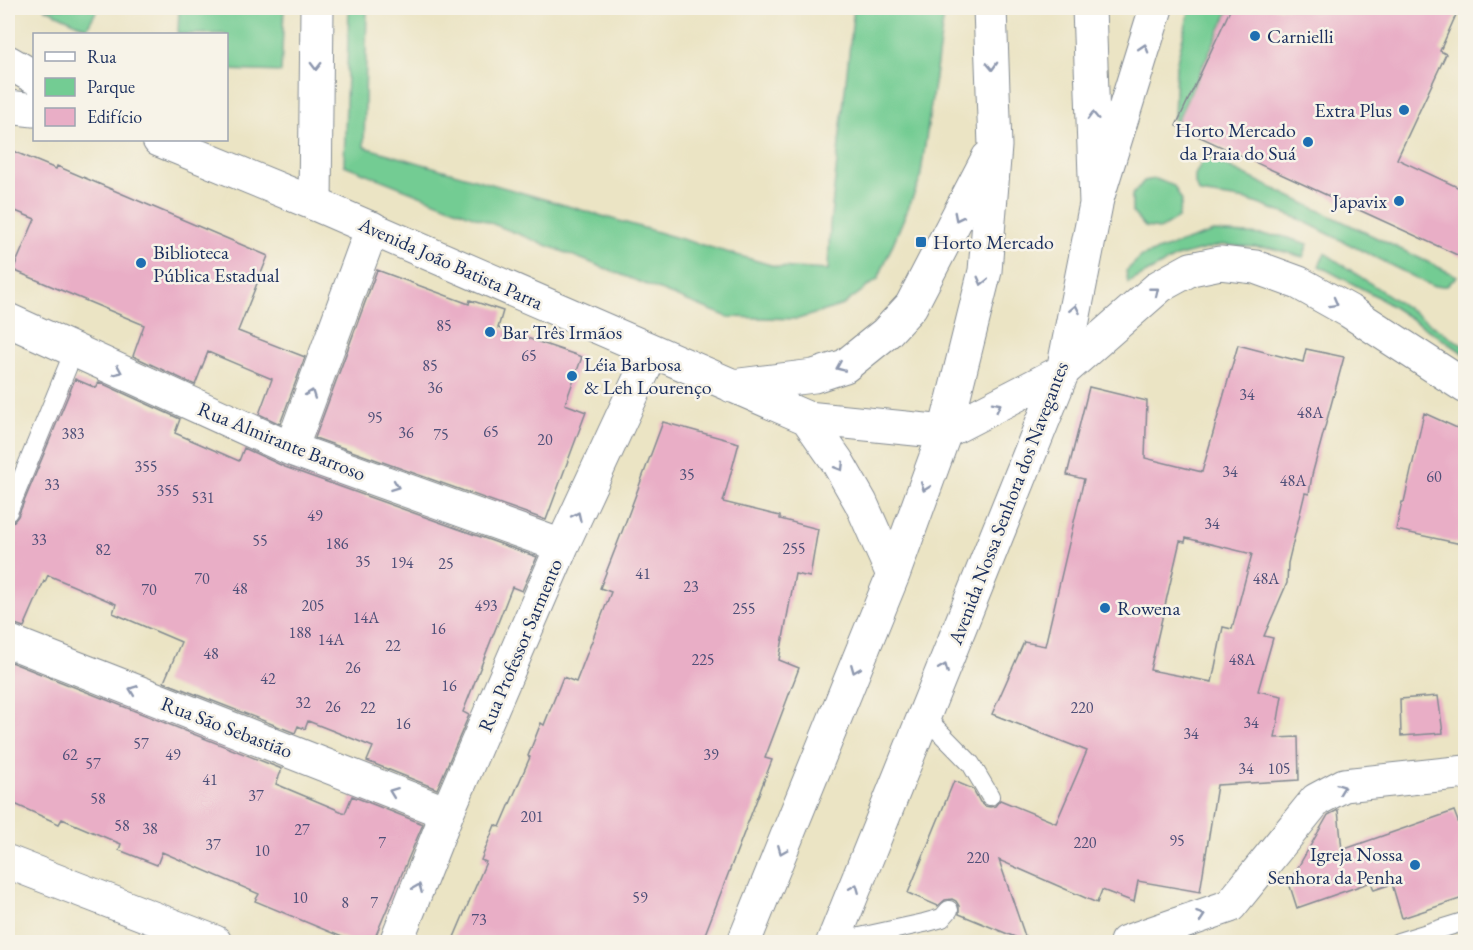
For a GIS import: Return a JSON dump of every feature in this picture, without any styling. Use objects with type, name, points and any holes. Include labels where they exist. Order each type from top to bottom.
[{"type":"main road","points":[[315,204],[317,8]]},
{"type":"main road","points":[[744,942],[893,575],[945,432],[985,271],[995,146],[990,8]]},
{"type":"main road","name":"Avenida Nossa Senhora dos Navegantes","points":[[835,942],[1063,371],[1096,204],[1089,8]]},
{"type":"main road","points":[[1096,204],[1156,8]]},
{"type":"main road","points":[[8,62],[33,76]]},
{"type":"main road","points":[[8,107],[33,110]]},
{"type":"main road","name":"Avenida João Batista Parra","points":[[161,141],[372,228],[807,418],[945,432]]},
{"type":"main road","points":[[731,386],[814,376],[845,366],[886,333],[911,306],[995,146]]},
{"type":"main road","points":[[291,449],[372,228]]},
{"type":"main road","points":[[945,432],[1063,371],[1160,286],[1191,269],[1220,263],[1255,267],[1299,283],[1349,311],[1466,387]]},
{"type":"main road","name":"Rua Almirante Barroso","points":[[8,320],[291,449],[562,546]]},
{"type":"main road","name":"Rua Professor Sarmento","points":[[396,942],[447,813],[562,546],[652,352]]},
{"type":"main road","points":[[807,418],[837,461],[861,503],[893,575]]},
{"type":"main road","name":"Rua São Sebastião","points":[[8,642],[447,813]]},
{"type":"main road","points":[[1126,942],[1230,906],[1316,800],[1344,785],[1466,772]]},
{"type":"main road","points":[[8,862],[200,940]]},
{"type":"lane","points":[[8,512],[74,351]]},
{"type":"lane","points":[[924,716],[971,764],[990,796]]},
{"type":"lane","points":[[835,942],[942,918],[949,910]]},
{"type":"lane","points":[[1398,942],[1466,921]]},
{"type":"green space","points":[[44,8],[98,8],[87,28]]},
{"type":"green space","points":[[179,8],[284,8],[281,72],[228,70],[228,33],[178,33]]},
{"type":"green space","points":[[349,8],[367,8],[364,147],[778,267],[828,270],[830,225],[854,8],[945,8],[920,180],[878,279],[843,305],[798,319],[728,317],[344,165]]},
{"type":"green space","points":[[1190,8],[1230,8],[1176,123],[1174,121],[1176,65]]},
{"type":"green space","points":[[1205,156],[1457,276],[1447,286],[1432,286],[1297,218],[1247,200],[1200,193],[1195,184],[1195,175]]},
{"type":"green space","points":[[1156,179],[1174,186],[1182,201],[1178,218],[1160,229],[1145,227],[1132,212],[1132,195],[1144,181]]},
{"type":"green space","points":[[1213,232],[1281,236],[1308,244],[1303,257],[1271,248],[1221,245],[1176,257],[1128,283],[1126,271],[1142,256]]},
{"type":"green space","points":[[1325,253],[1465,347],[1465,354],[1376,296],[1319,266]]},
{"type":"building","name":"Horto Mercado da Praia do Suá","points":[[1231,8],[1459,8],[1440,51],[1446,54],[1397,159],[1466,191],[1466,259],[1176,126]]},
{"type":"building","name":"Biblioteca Pública Estadual","points":[[8,149],[56,169],[57,166],[268,256],[238,331],[305,357],[280,424],[259,414],[272,379],[208,352],[195,385],[133,356],[144,325],[13,270],[35,219],[8,208]]},
{"type":"building","points":[[377,270],[469,304],[470,300],[503,311],[498,328],[582,357],[565,404],[586,412],[546,520],[315,438]]},
{"type":"building","points":[[1238,345],[1303,362],[1306,349],[1344,357],[1309,494],[1305,493],[1288,563],[1287,583],[1264,636],[1273,638],[1258,691],[1282,696],[1275,738],[1298,737],[1299,780],[1217,785],[1200,892],[1138,881],[1134,902],[1102,890],[1097,903],[999,860],[1027,942],[959,914],[959,906],[952,899],[945,900],[938,906],[908,893],[954,781],[973,789],[985,806],[995,806],[1000,800],[1056,823],[1087,751],[992,714],[1024,642],[1045,646],[1084,479],[1067,475],[1089,387],[1147,401],[1145,458],[1202,472]],"holes":[[[1186,538],[1252,554],[1232,629],[1223,627],[1212,682],[1150,670],[1180,541],[1185,542]]]},
{"type":"building","points":[[75,379],[96,388],[99,382],[180,419],[175,433],[239,461],[244,448],[285,467],[537,557],[522,591],[512,587],[463,712],[469,715],[437,789],[367,761],[373,747],[308,721],[305,729],[298,726],[295,733],[164,682],[181,642],[113,613],[116,604],[48,575],[24,627],[8,623],[8,523],[14,521],[18,516]]},
{"type":"building","points":[[1424,413],[1466,432],[1466,545],[1396,530]]},
{"type":"building","points":[[663,422],[739,443],[723,502],[780,516],[780,519],[818,529],[810,577],[795,574],[779,660],[799,668],[765,758],[772,760],[702,942],[452,942],[486,862],[481,860],[495,825],[500,827],[530,757],[528,756],[541,723],[544,725],[563,677],[576,682],[611,592],[600,588]]},
{"type":"building","points":[[8,661],[282,769],[276,784],[345,813],[352,796],[423,824],[373,942],[354,942],[255,901],[259,894],[162,852],[157,865],[119,850],[121,844],[62,819],[59,824],[8,801]]},
{"type":"building","points":[[1438,696],[1443,733],[1401,736],[1400,699]]},
{"type":"building","name":"Igreja Nossa Senhora da Penha","points":[[1338,810],[1342,850],[1454,811],[1466,842],[1466,897],[1402,918],[1392,884],[1374,890],[1371,882],[1297,908],[1289,883],[1328,815]]},
{"type":"place","name":"Carnielli","points":[[1255,36]]},
{"type":"place","name":"Extra Plus","points":[[1404,110]]},
{"type":"place","name":"Horto Mercado da Praia do Suá","points":[[1308,142]]},
{"type":"place","name":"Japavix","points":[[1399,201]]},
{"type":"place","name":"Horto Mercado","points":[[921,242]]},
{"type":"place","name":"Biblioteca Pública Estadual","points":[[141,263]]},
{"type":"place","name":"Bar Três Irmãos","points":[[490,332]]},
{"type":"place","name":"Léia Barbosa & Leh Lourenço","points":[[572,376]]},
{"type":"place","name":"Rowena","points":[[1105,608]]},
{"type":"place","name":"Igreja Nossa Senhora da Penha","points":[[1415,865]]}]
